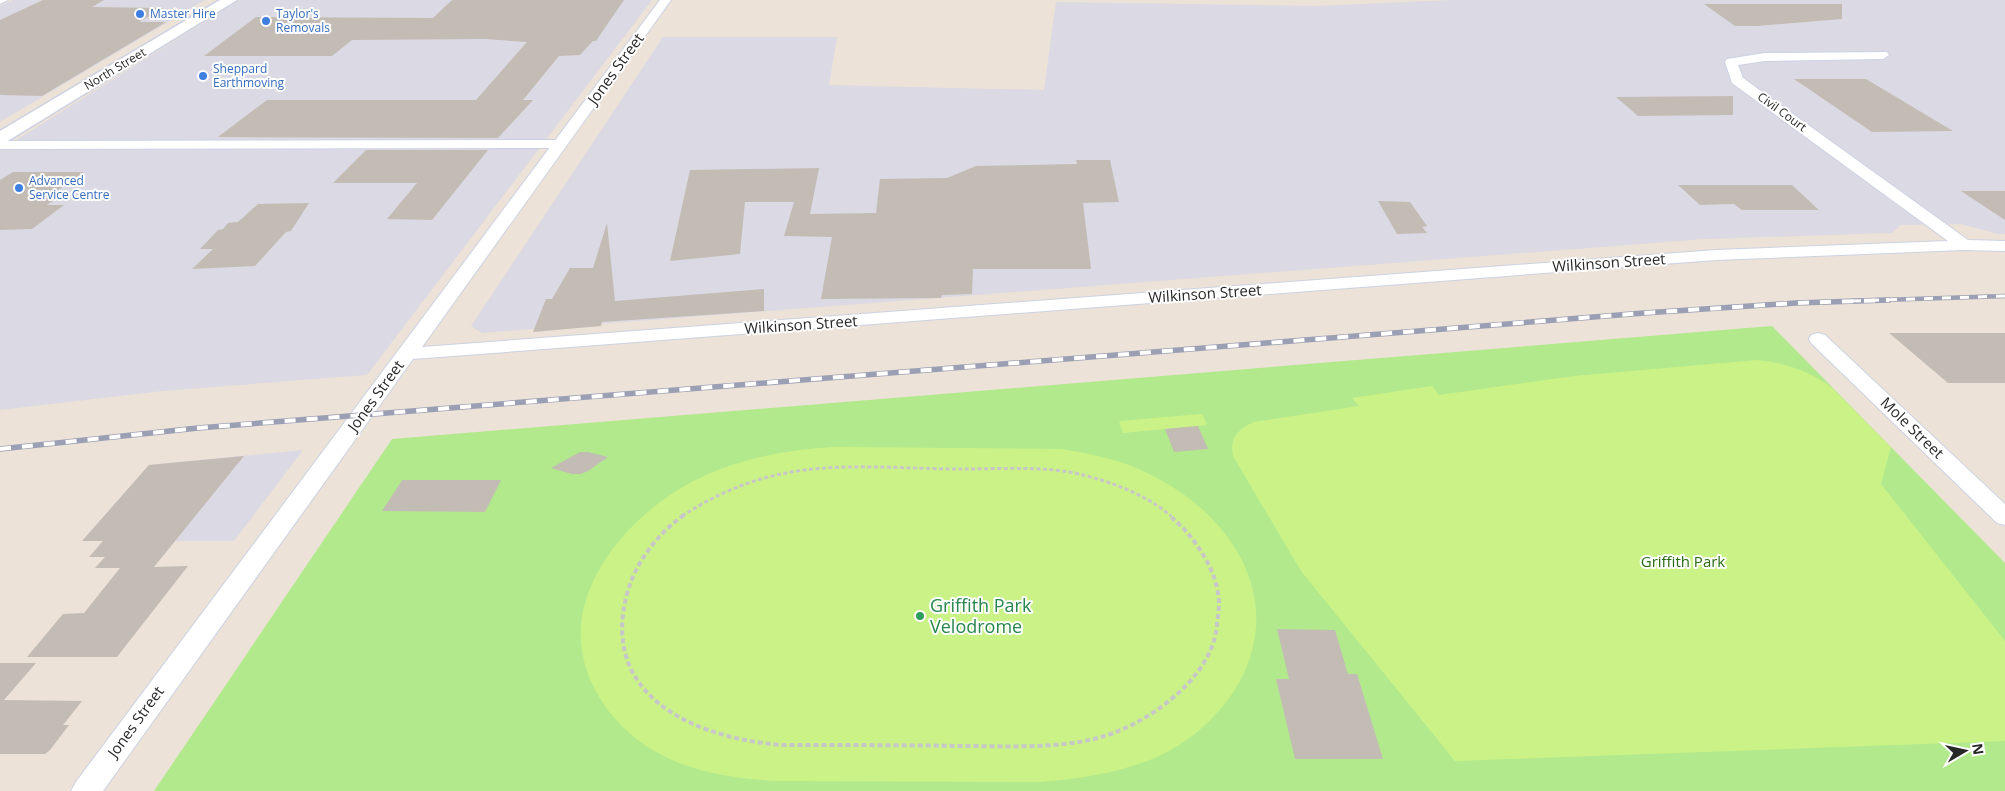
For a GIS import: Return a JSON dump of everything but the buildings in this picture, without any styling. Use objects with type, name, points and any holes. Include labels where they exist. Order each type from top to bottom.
[{"type":"street","name":"North Street","points":[[0,138],[230,0]]},
{"type":"street","name":"Jones Street","points":[[86,791],[666,0]]},
{"type":"street","name":"Civil Court","points":[[1883,55],[1765,57],[1731,62],[1738,80],[1964,245]]},
{"type":"street","name":"Wilkinson Street","points":[[406,354],[1716,255],[1964,245],[2005,246]]},
{"type":"street","name":"Mole Street","points":[[1818,339],[1997,501],[2005,517]]},
{"type":"lane","points":[[0,145],[560,144]]},
{"type":"path","points":[[1030,468],[1092,476],[1133,491],[1155,504],[1192,537],[1205,557],[1214,579],[1219,601],[1218,624],[1212,648],[1201,670],[1184,691],[1162,710],[1135,725],[1104,736],[1071,744],[1037,746],[791,745],[748,742],[716,735],[687,723],[663,708],[644,689],[631,668],[623,645],[620,622],[623,599],[631,577],[644,555],[673,524],[702,503],[726,490],[761,478],[806,469],[1030,468]]},
{"type":"shaded area","points":[[13,0],[205,0],[0,122],[0,6]]},
{"type":"shaded area","points":[[240,0],[652,0],[367,375],[163,391],[0,410],[0,150]]},
{"type":"shaded area","points":[[1452,0],[2005,0],[2005,234],[1998,234],[1961,224],[1901,225],[1892,233],[1705,239],[482,333],[471,326],[663,37],[837,37],[829,85],[1044,90],[1056,2],[1315,6]]},
{"type":"shaded area","points":[[303,450],[234,541],[82,541],[149,465]]},
{"type":"green space","name":"Griffith Park","points":[[1772,326],[2005,563],[2005,791],[154,791],[392,439]]},
{"type":"green space","points":[[1757,360],[1797,369],[1824,382],[1891,447],[1881,484],[2005,641],[2005,741],[1455,761],[1301,571],[1233,456],[1232,444],[1236,435],[1254,422],[1359,406],[1352,398],[1432,386],[1439,395],[1574,376]]},
{"type":"green space","points":[[1202,414],[1207,425],[1123,433],[1119,421]]},
{"type":"green space","name":"Griffith Park Velodrome","points":[[835,447],[1061,449],[1096,455],[1129,465],[1178,491],[1203,510],[1224,532],[1240,557],[1252,585],[1256,614],[1254,644],[1243,675],[1236,688],[1218,712],[1196,733],[1157,757],[1143,763],[1099,774],[1039,782],[773,781],[715,774],[687,766],[660,754],[640,742],[607,709],[595,689],[586,668],[581,646],[581,623],[586,600],[597,573],[605,560],[633,526],[655,506],[696,480],[740,462],[764,456]]},
{"type":"railway","points":[[1852,301],[2005,296]]},
{"type":"railway","points":[[0,449],[198,428],[1644,313],[1796,303],[1889,300]]},
{"type":"place","name":"Master Hire","points":[[140,14]]},
{"type":"place","name":"Taylor's Removals","points":[[266,21]]},
{"type":"place","name":"Sheppard Earthmoving","points":[[203,76]]},
{"type":"place","name":"Advanced Service Centre","points":[[19,188]]},
{"type":"place","name":"Griffith Park Velodrome","points":[[920,616]]}]
